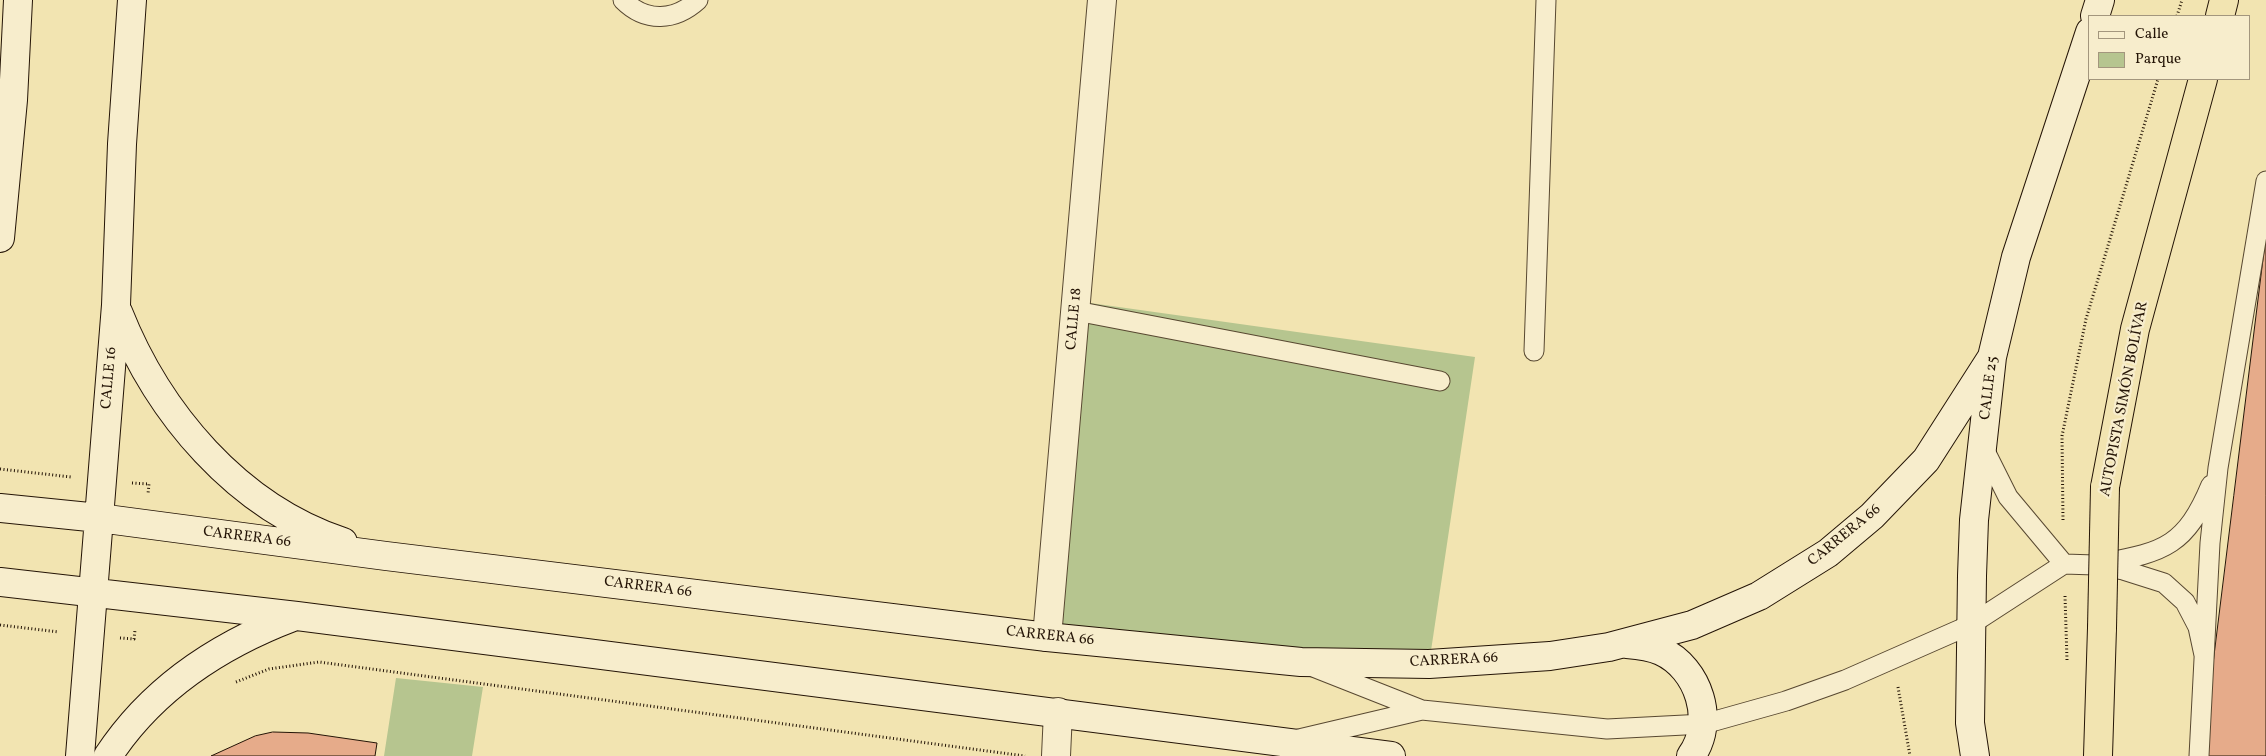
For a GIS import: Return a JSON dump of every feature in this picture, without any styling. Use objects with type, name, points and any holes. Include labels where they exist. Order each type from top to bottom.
[{"type":"highway","points":[[2220,15],[2224,0]]},
{"type":"highway","name":"AUTOPISTA SIMÓN BOLÍVAR","points":[[2098,756],[2105,487],[2135,330],[2203,80]]},
{"type":"main road","points":[[0,238],[13,100],[18,0]]},
{"type":"main road","name":"CALLE 16","points":[[80,756],[116,306],[122,144],[132,0]]},
{"type":"main road","name":"CALLE 18","points":[[1047,637],[1102,0]]},
{"type":"main road","points":[[2095,15],[2100,0]]},
{"type":"main road","name":"CALLE 25","points":[[1975,756],[1970,723],[1970,625],[1974,520],[1992,357],[2016,258],[2088,38]]},
{"type":"main road","points":[[116,306],[131,344],[160,394],[195,441],[216,462],[243,485],[288,516],[338,540],[386,556]]},
{"type":"main road","name":"CARRERA 66","points":[[0,508],[99,518],[386,556],[1047,637],[1301,662],[1429,664],[1550,656],[1609,647],[1692,625],[1721,613],[1792,577],[1828,553],[1872,516],[1926,460],[1992,357]]},
{"type":"main road","points":[[0,582],[297,616],[1391,756]]},
{"type":"main road","points":[[108,756],[141,714],[192,668],[242,638],[297,616]]},
{"type":"main road","points":[[1609,647],[1627,644],[1645,646],[1662,652],[1677,662],[1690,675],[1698,691],[1704,724],[1700,740],[1692,756]]},
{"type":"main road","points":[[1056,756],[1058,712]]},
{"type":"lane","points":[[623,0],[644,15],[658,18],[674,16],[688,10],[698,0]]},
{"type":"lane","points":[[1534,351],[1546,0]]},
{"type":"lane","points":[[2199,756],[2210,543],[2218,468],[2266,181]]},
{"type":"lane","points":[[1076,311],[1440,381]]},
{"type":"lane","points":[[1983,447],[2008,497],[2064,564]]},
{"type":"lane","points":[[2095,565],[2160,550],[2182,534],[2203,504],[2218,468]]},
{"type":"lane","points":[[1301,662],[1422,710],[1607,729],[1704,724],[1786,701],[1845,680],[1970,625],[2064,564],[2095,565],[2122,570],[2164,583],[2184,602],[2194,619],[2198,627],[2204,655]]},
{"type":"lane","points":[[1287,742],[1422,710]]},
{"type":"path","points":[[2177,15],[2182,0]]},
{"type":"path","points":[[2064,564],[2062,436],[2086,319],[2158,80]]},
{"type":"path","points":[[234,683],[269,669],[319,662],[1025,756]]},
{"type":"path","points":[[1898,684],[1910,756]]},
{"type":"green space","points":[[1076,301],[1475,357],[1429,664],[1047,637]]},
{"type":"green space","points":[[396,678],[483,687],[472,756],[384,756]]},
{"type":"building","points":[[2266,235],[2266,756],[2202,756]]},
{"type":"building","points":[[273,732],[308,733],[377,743],[375,756],[211,756],[255,736]]}]
